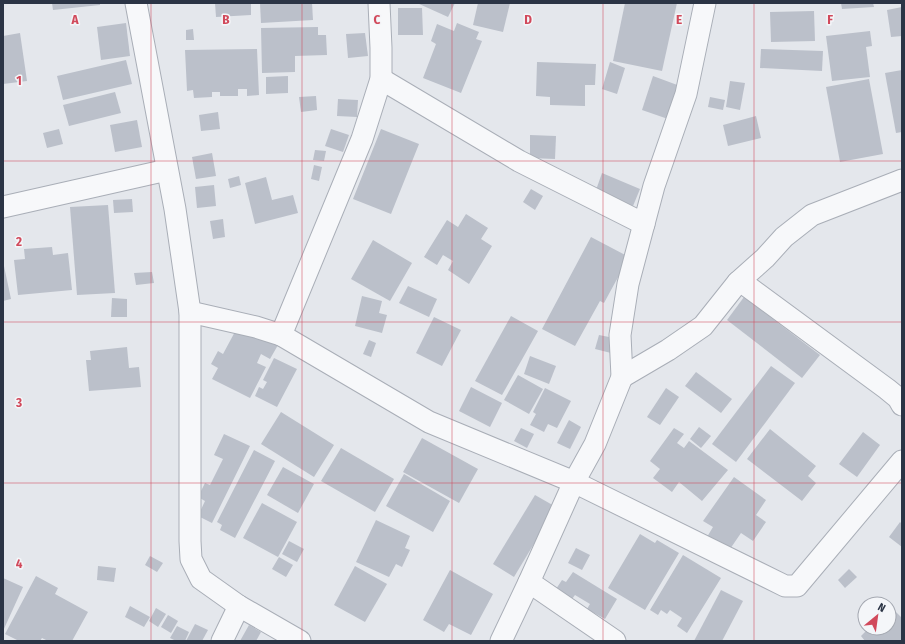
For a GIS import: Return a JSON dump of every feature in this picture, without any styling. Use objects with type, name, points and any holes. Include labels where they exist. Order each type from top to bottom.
[{"type":"street","points":[[136,3],[175,209],[190,312],[191,559],[201,579],[239,606],[300,641]]},
{"type":"street","points":[[281,335],[362,139],[381,79],[379,3]]},
{"type":"street","points":[[501,641],[530,582],[574,482],[595,444],[622,376],[620,335],[628,284],[654,186],[686,94],[706,3]]},
{"type":"street","points":[[381,79],[519,161],[644,224]]},
{"type":"street","points":[[3,207],[168,170]]},
{"type":"street","points":[[622,376],[668,350],[703,326],[738,282],[765,258],[784,237],[812,215],[902,180]]},
{"type":"street","points":[[738,282],[743,283],[887,389],[898,398],[902,405]]},
{"type":"street","points":[[190,312],[256,327],[281,335],[429,422],[574,482],[785,586],[797,586],[902,461]]},
{"type":"street","points":[[530,582],[615,641]]},
{"type":"street","points":[[222,641],[239,606]]},
{"type":"building","points":[[52,3],[100,3],[100,5],[53,10]]},
{"type":"building","points":[[215,3],[251,3],[251,15],[216,17]]},
{"type":"building","points":[[260,3],[312,3],[313,20],[261,23]]},
{"type":"building","points":[[417,3],[455,3],[448,17]]},
{"type":"building","points":[[478,3],[510,3],[503,32],[473,25]]},
{"type":"building","points":[[625,3],[677,3],[662,71],[613,61]]},
{"type":"building","points":[[841,3],[873,3],[874,7],[842,9]]},
{"type":"building","points":[[902,7],[902,36],[891,37],[887,10]]},
{"type":"building","points":[[398,8],[422,8],[423,35],[398,35]]},
{"type":"building","points":[[814,11],[815,41],[771,42],[770,12]]},
{"type":"building","points":[[126,23],[130,56],[101,60],[97,27]]},
{"type":"building","points":[[457,23],[479,32],[476,39],[482,41],[461,93],[423,78],[436,44],[431,41],[437,24],[454,31]]},
{"type":"building","points":[[318,27],[318,35],[326,35],[327,55],[295,56],[295,72],[262,73],[261,28]]},
{"type":"building","points":[[193,29],[194,40],[186,40],[186,30]]},
{"type":"building","points":[[870,31],[872,46],[866,47],[870,77],[832,81],[826,36]]},
{"type":"building","points":[[20,33],[27,81],[3,84],[3,36]]},
{"type":"building","points":[[365,33],[368,56],[348,58],[346,34]]},
{"type":"building","points":[[257,49],[259,95],[247,96],[247,89],[238,89],[238,96],[220,96],[220,92],[212,92],[212,97],[194,98],[193,90],[187,91],[185,50]]},
{"type":"building","points":[[761,49],[823,51],[822,71],[760,68]]},
{"type":"building","points":[[126,60],[132,84],[63,100],[57,76]]},
{"type":"building","points":[[537,62],[596,64],[595,85],[585,85],[585,106],[550,105],[550,97],[536,96]]},
{"type":"building","points":[[610,62],[625,68],[617,94],[602,89]]},
{"type":"building","points":[[902,70],[902,132],[896,133],[885,73]]},
{"type":"building","points":[[288,76],[288,93],[266,94],[266,77]]},
{"type":"building","points":[[653,76],[680,86],[668,119],[642,110]]},
{"type":"building","points":[[869,79],[883,154],[840,162],[826,87]]},
{"type":"building","points":[[730,81],[745,83],[740,110],[726,107]]},
{"type":"building","points":[[115,92],[121,113],[69,126],[63,105]]},
{"type":"building","points":[[316,96],[317,110],[301,112],[299,97]]},
{"type":"building","points":[[710,97],[725,100],[723,110],[708,107]]},
{"type":"building","points":[[338,99],[358,100],[357,117],[337,116]]},
{"type":"building","points":[[218,112],[220,129],[201,131],[199,115]]},
{"type":"building","points":[[756,116],[761,138],[728,146],[723,125]]},
{"type":"building","points":[[137,120],[142,147],[115,152],[110,125]]},
{"type":"building","points":[[59,129],[63,144],[47,148],[43,133]]},
{"type":"building","points":[[331,129],[349,135],[343,152],[325,146]]},
{"type":"building","points":[[381,129],[419,144],[391,214],[353,199]]},
{"type":"building","points":[[530,135],[556,136],[555,159],[530,158]]},
{"type":"building","points":[[315,150],[326,151],[324,161],[313,160]]},
{"type":"building","points":[[212,153],[216,176],[196,179],[192,157]]},
{"type":"building","points":[[314,165],[322,167],[319,181],[311,179]]},
{"type":"building","points":[[602,173],[640,189],[633,206],[596,190]]},
{"type":"building","points":[[239,176],[241,185],[230,188],[228,179]]},
{"type":"building","points":[[266,177],[272,200],[293,195],[298,213],[255,224],[245,183]]},
{"type":"building","points":[[214,185],[216,206],[197,208],[195,187]]},
{"type":"building","points":[[531,189],[543,196],[535,210],[523,202]]},
{"type":"building","points":[[132,199],[133,212],[114,213],[113,200]]},
{"type":"building","points":[[108,205],[115,293],[77,295],[70,207]]},
{"type":"building","points":[[466,214],[488,228],[481,239],[492,246],[469,284],[448,270],[453,261],[443,255],[437,265],[424,257],[447,220],[458,227]]},
{"type":"building","points":[[223,219],[225,237],[213,239],[210,221]]},
{"type":"building","points":[[591,237],[629,257],[604,303],[600,301],[575,346],[542,329]]},
{"type":"building","points":[[373,240],[412,263],[390,301],[351,279]]},
{"type":"building","points":[[52,247],[53,255],[68,253],[72,290],[18,295],[14,260],[25,259],[24,249]]},
{"type":"building","points":[[3,266],[11,299],[3,301]]},
{"type":"building","points":[[152,272],[154,283],[136,285],[134,273]]},
{"type":"building","points":[[408,286],[437,299],[429,317],[399,303]]},
{"type":"building","points":[[362,296],[382,301],[379,313],[387,315],[382,333],[355,326]]},
{"type":"building","points":[[744,297],[820,355],[802,378],[727,320]]},
{"type":"building","points":[[112,298],[127,299],[127,317],[111,317]]},
{"type":"building","points":[[511,316],[538,331],[502,395],[475,381]]},
{"type":"building","points":[[434,317],[461,330],[442,366],[416,353]]},
{"type":"building","points":[[237,328],[278,345],[270,359],[261,354],[257,363],[266,367],[250,398],[212,379],[218,368],[211,364],[218,351],[223,354]]},
{"type":"building","points":[[599,335],[614,338],[611,353],[595,349]]},
{"type":"building","points":[[369,340],[376,343],[371,357],[363,354]]},
{"type":"building","points":[[127,347],[129,368],[139,367],[141,387],[89,391],[86,360],[91,360],[90,351]]},
{"type":"building","points":[[530,356],[556,366],[549,384],[524,374]]},
{"type":"building","points":[[274,358],[297,369],[277,407],[255,396],[259,387],[263,389],[267,382],[263,380]]},
{"type":"building","points":[[771,366],[795,383],[736,462],[712,444]]},
{"type":"building","points":[[696,372],[732,399],[721,413],[685,386]]},
{"type":"building","points":[[518,375],[543,389],[529,414],[504,400]]},
{"type":"building","points":[[471,387],[502,403],[490,427],[459,411]]},
{"type":"building","points":[[545,388],[571,401],[557,428],[548,424],[544,432],[530,425],[536,414],[533,412]]},
{"type":"building","points":[[666,388],[679,397],[660,425],[647,417]]},
{"type":"building","points":[[281,412],[334,445],[314,477],[261,444]]},
{"type":"building","points":[[569,420],[581,427],[570,449],[557,443]]},
{"type":"building","points":[[699,427],[711,436],[701,448],[690,439]]},
{"type":"building","points":[[521,428],[534,434],[527,448],[514,441]]},
{"type":"building","points":[[674,428],[684,434],[677,443],[684,448],[689,441],[728,470],[702,501],[679,482],[672,492],[653,478],[660,469],[650,461]]},
{"type":"building","points":[[770,429],[816,466],[808,476],[816,483],[802,501],[747,459]]},
{"type":"building","points":[[863,432],[880,445],[857,477],[839,464]]},
{"type":"building","points":[[224,434],[250,446],[212,523],[198,516],[205,501],[198,497],[205,483],[210,485],[223,459],[214,455]]},
{"type":"building","points":[[422,438],[478,469],[459,503],[403,472]]},
{"type":"building","points":[[341,448],[394,479],[375,512],[321,481]]},
{"type":"building","points":[[254,450],[275,461],[235,538],[220,530],[222,525],[217,522]]},
{"type":"building","points":[[283,467],[314,484],[298,513],[267,495]]},
{"type":"building","points":[[404,474],[450,501],[433,532],[386,506]]},
{"type":"building","points":[[734,477],[766,500],[756,515],[766,522],[753,541],[741,533],[728,552],[707,537],[713,527],[703,521]]},
{"type":"building","points":[[535,495],[556,507],[514,577],[493,564]]},
{"type":"building","points":[[262,503],[297,522],[278,557],[243,538]]},
{"type":"building","points":[[376,520],[410,536],[405,548],[410,550],[402,567],[396,564],[389,577],[356,562]]},
{"type":"building","points":[[900,522],[902,524],[902,547],[889,537]]},
{"type":"building","points":[[640,534],[655,543],[657,540],[679,553],[645,610],[608,588]]},
{"type":"building","points":[[289,541],[304,549],[297,562],[282,554]]},
{"type":"building","points":[[576,548],[590,555],[582,570],[568,563]]},
{"type":"building","points":[[683,555],[721,578],[687,633],[677,626],[682,618],[670,610],[667,614],[661,610],[658,615],[650,610]]},
{"type":"building","points":[[150,556],[163,563],[157,572],[145,565]]},
{"type":"building","points":[[279,557],[293,565],[286,577],[272,569]]},
{"type":"building","points":[[98,566],[116,568],[114,582],[97,580]]},
{"type":"building","points":[[355,566],[387,584],[365,622],[334,605]]},
{"type":"building","points":[[849,569],[857,577],[845,588],[838,580]]},
{"type":"building","points":[[450,570],[493,594],[471,635],[449,624],[444,632],[423,620]]},
{"type":"building","points":[[573,572],[617,599],[605,619],[587,609],[590,604],[575,595],[572,599],[556,589],[562,580],[566,582]]},
{"type":"building","points":[[36,576],[58,588],[55,594],[88,612],[72,641],[48,641],[42,638],[40,641],[19,641],[5,634]]},
{"type":"building","points":[[3,578],[23,587],[3,631]]},
{"type":"building","points":[[721,590],[743,601],[722,641],[694,641]]},
{"type":"building","points":[[130,606],[150,617],[144,627],[125,617]]},
{"type":"building","points":[[156,608],[166,614],[158,627],[149,621]]},
{"type":"building","points":[[897,613],[902,618],[902,641],[865,641],[861,636],[897,636]]},
{"type":"building","points":[[168,615],[178,621],[171,633],[161,627]]},
{"type":"building","points":[[195,624],[208,630],[202,641],[186,641]]},
{"type":"building","points":[[249,625],[261,632],[256,641],[240,641]]},
{"type":"building","points":[[177,626],[189,632],[185,641],[176,641],[170,638]]}]
